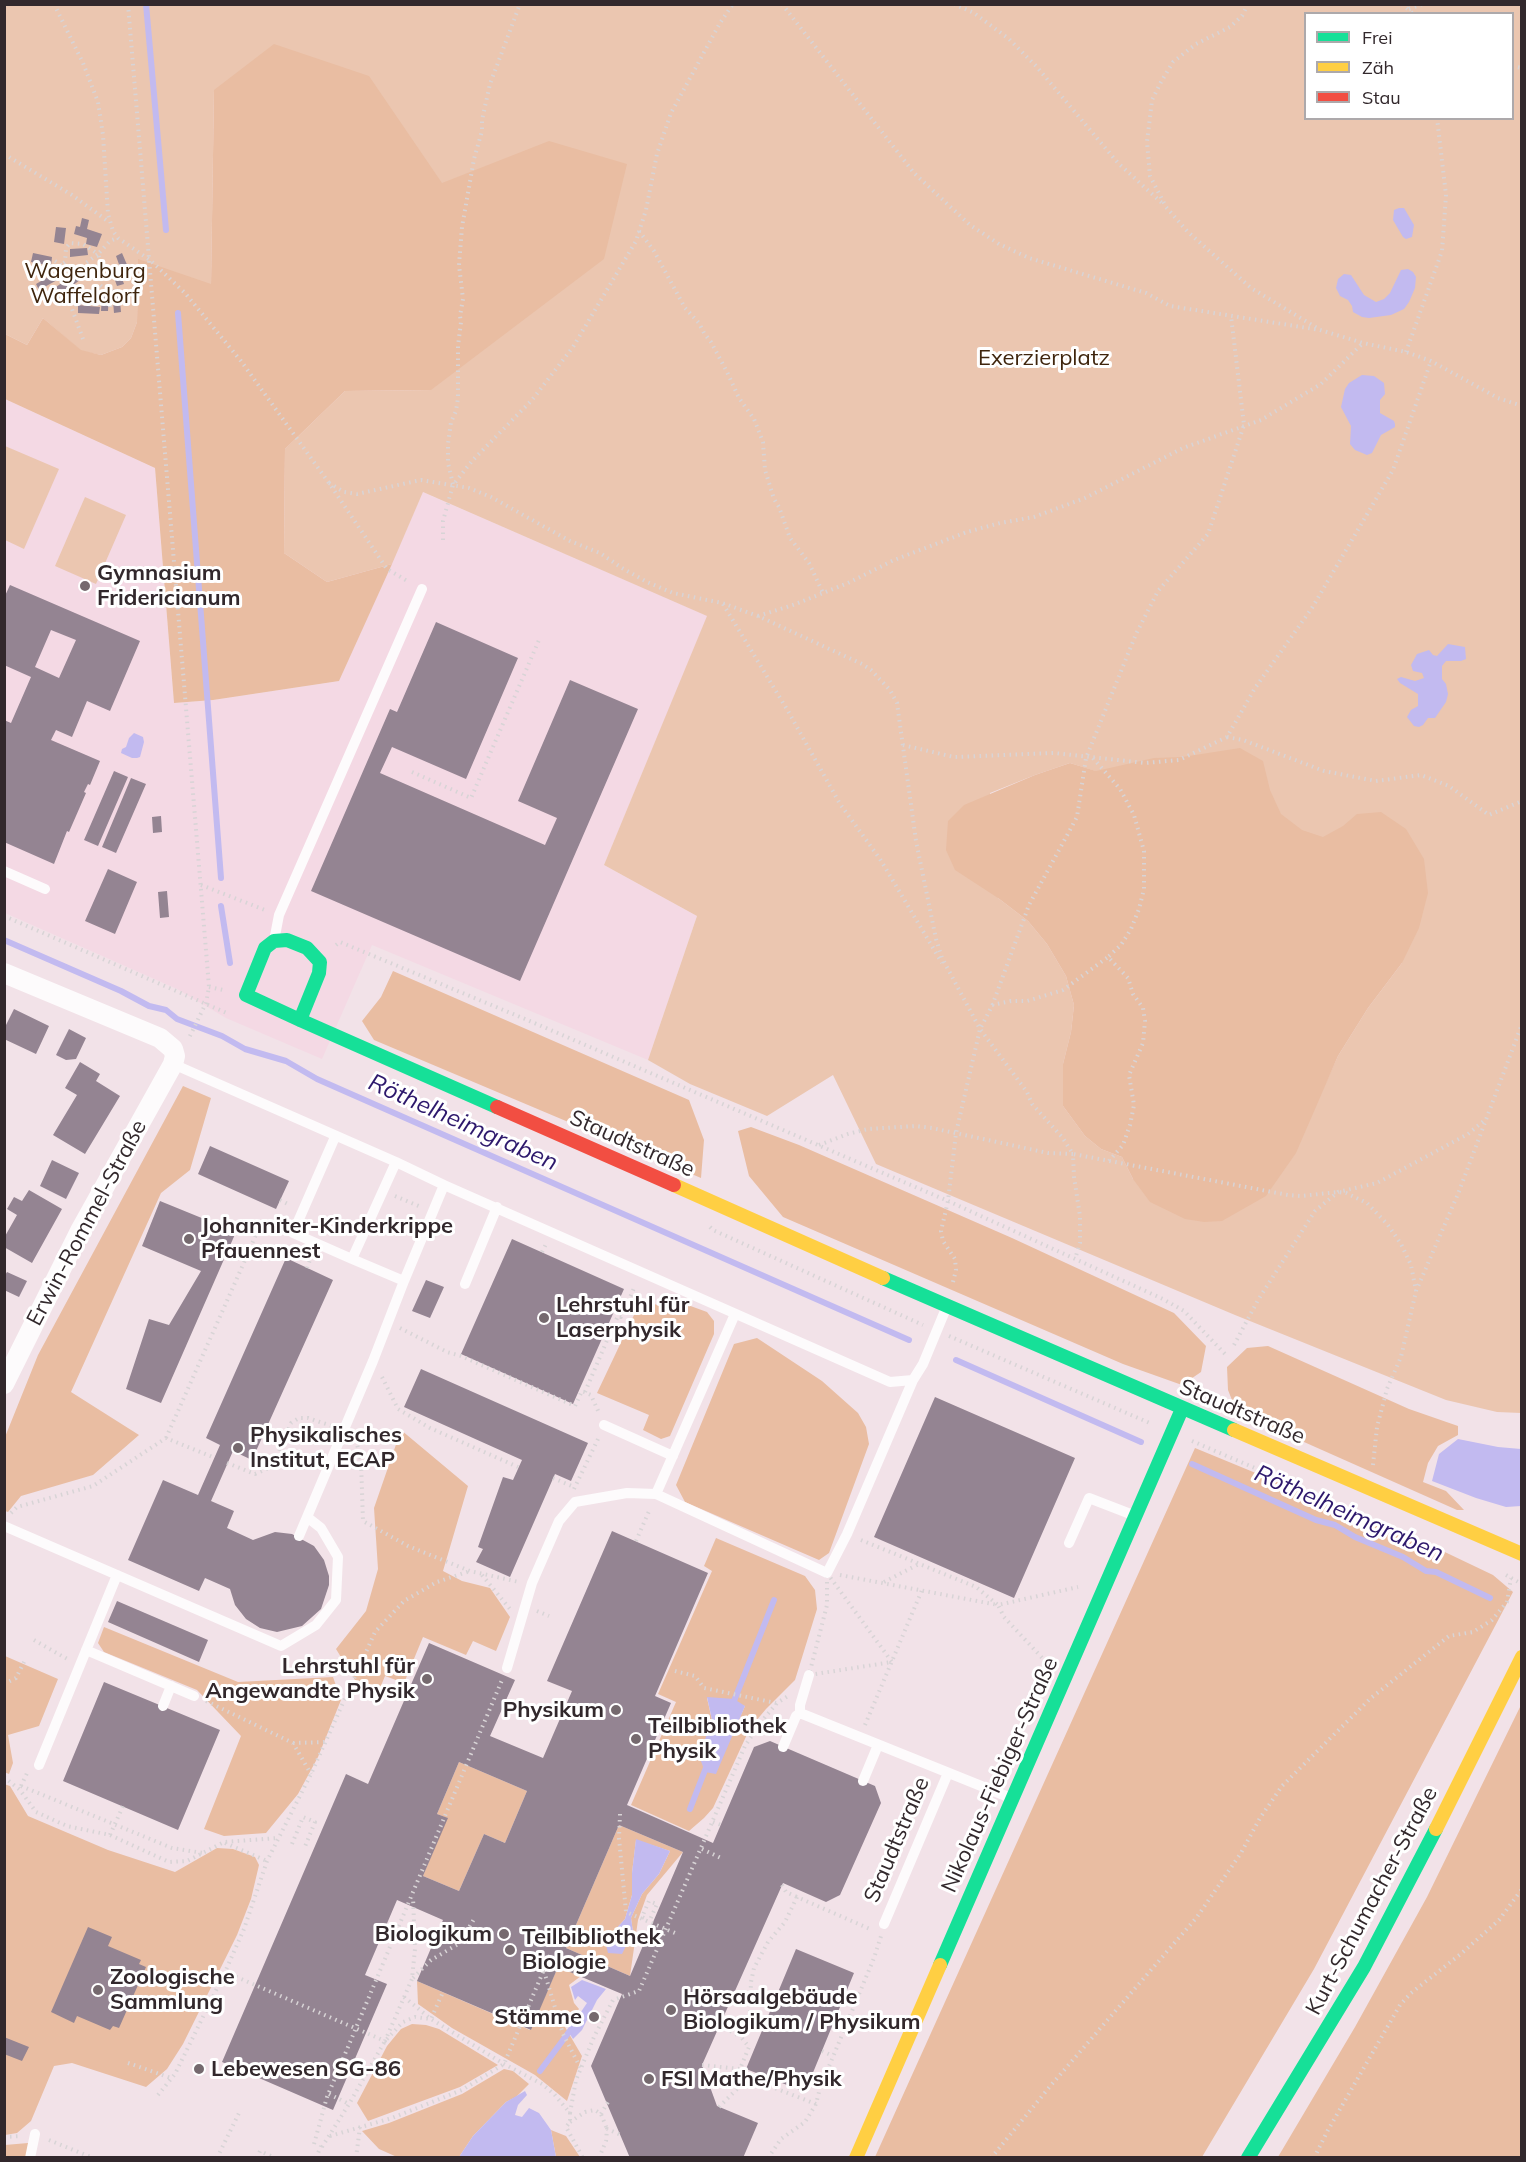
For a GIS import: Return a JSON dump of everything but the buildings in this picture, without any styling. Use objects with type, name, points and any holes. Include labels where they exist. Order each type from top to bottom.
[{"type":"street","points":[[274,941],[287,940],[307,948],[320,962],[320,974],[300,1020]]},
{"type":"street","name":"Staudtstraße","points":[[274,941],[265,948],[246,995],[947,1306],[1521,1554]]},
{"type":"street","points":[[4,973],[160,1038],[178,1051]]},
{"type":"street","name":"Erwin-Rommel-Straße","points":[[4,1384],[81,1229],[178,1051]]},
{"type":"street","name":"Nikolaus-Fiebiger-Straße","points":[[856,2157],[1182,1409]]},
{"type":"street","name":"Kurt-Schumacher-Straße","points":[[1248,2157],[1364,1967],[1487,1730],[1521,1657]]},
{"type":"lane","points":[[274,941],[279,915],[422,589]]},
{"type":"lane","points":[[4,871],[45,889]]},
{"type":"lane","points":[[178,1051],[335,1137],[890,1382],[913,1380]]},
{"type":"lane","points":[[335,1137],[292,1233],[404,1281]]},
{"type":"lane","points":[[352,1259],[396,1162]]},
{"type":"lane","points":[[299,1536],[374,1360],[444,1185]]},
{"type":"lane","points":[[465,1284],[497,1207]]},
{"type":"lane","points":[[507,1668],[532,1583],[559,1521],[575,1502],[627,1493],[656,1494],[827,1573],[847,1534],[947,1306]]},
{"type":"lane","points":[[656,1494],[735,1314]]},
{"type":"lane","points":[[604,1425],[673,1456]]},
{"type":"lane","points":[[1069,1543],[1089,1498],[1136,1516]]},
{"type":"lane","points":[[4,1526],[281,1646],[316,1625],[336,1600],[338,1557],[321,1528],[307,1517]]},
{"type":"lane","points":[[39,1765],[117,1575]]},
{"type":"lane","points":[[86,1650],[194,1696]]},
{"type":"lane","points":[[783,1747],[796,1716],[800,1713],[808,1678]]},
{"type":"lane","points":[[163,1706],[171,1686]]},
{"type":"lane","name":"Staudtstraße","points":[[800,1713],[1012,1799]]},
{"type":"lane","points":[[864,1781],[878,1745]]},
{"type":"lane","name":"Staudtstraße","points":[[884,1924],[948,1773]]},
{"type":"lane","points":[[30,2157],[35,2134]]},
{"type":"path","points":[[54,4],[83,63],[98,102],[104,135],[110,222],[113,231],[118,238],[150,260],[185,293],[241,361],[329,483],[387,569],[422,589]]},
{"type":"path","points":[[128,4],[209,987],[206,1003],[178,1051]]},
{"type":"path","points":[[453,485],[448,463],[448,444],[458,398],[458,346],[461,322],[459,316],[464,299],[459,265],[462,227],[490,84],[520,4]]},
{"type":"path","points":[[443,540],[443,521],[453,485],[472,461],[532,400],[573,346],[595,313],[636,241],[646,210],[657,154],[671,112],[720,23],[733,4]]},
{"type":"path","points":[[783,4],[914,172],[970,225],[999,244],[1029,258],[1146,293],[1170,306],[1320,330],[1362,343],[1406,352],[1431,361],[1498,398],[1521,406]]},
{"type":"path","points":[[954,4],[974,13],[1009,39],[1057,90],[1118,163],[1166,207],[1187,231],[1251,288],[1320,330]]},
{"type":"path","points":[[1166,207],[1150,176],[1147,142],[1152,100],[1173,63],[1196,44],[1230,27],[1242,16],[1248,4]]},
{"type":"path","points":[[1402,4],[1411,12]]},
{"type":"path","points":[[1409,9],[1423,4]]},
{"type":"path","points":[[1406,352],[1442,251],[1446,195],[1437,120]]},
{"type":"path","points":[[4,154],[72,195],[110,222]]},
{"type":"path","points":[[639,231],[654,251],[674,290],[699,322],[739,398],[754,419],[763,442],[765,470],[774,499],[790,538],[809,564],[823,593]]},
{"type":"path","points":[[56,261],[68,269],[78,269],[98,254],[110,241],[118,238]]},
{"type":"path","points":[[61,265],[65,262],[66,248],[70,243],[83,244],[98,254],[101,263],[100,285],[110,295],[110,307]]},
{"type":"path","points":[[83,339],[72,309],[75,305],[86,301],[92,291],[100,285]]},
{"type":"path","points":[[947,1306],[956,1270],[954,1259],[941,1237],[956,1133],[980,1029],[992,1006],[1029,905],[1077,817],[1086,758],[1136,634],[1158,591],[1208,534],[1244,425],[1231,316]]},
{"type":"path","points":[[758,616],[823,593],[872,573],[894,560],[966,532],[1034,517],[1085,498],[1183,448],[1261,420],[1321,384],[1362,343]]},
{"type":"path","points":[[903,745],[954,756],[1029,752],[1145,763],[1179,760],[1227,737],[1255,688],[1312,608],[1393,470],[1431,361]]},
{"type":"path","points":[[329,483],[344,492],[357,494],[421,480],[469,488],[491,497],[545,528],[600,553],[647,582],[673,593],[722,603],[758,616],[871,670],[890,690],[897,703],[916,841],[936,939],[950,974]]},
{"type":"path","points":[[722,603],[788,711],[840,804],[880,859],[950,974],[980,1029],[1026,1092],[1032,1104],[1062,1137],[1073,1154],[1080,1216],[1080,1244],[1075,1259]]},
{"type":"path","points":[[412,772],[471,798],[539,640]]},
{"type":"path","points":[[1227,737],[1243,740],[1324,771],[1376,780],[1421,775],[1449,786],[1488,815],[1521,801]]},
{"type":"path","points":[[992,1006],[1011,1001],[1027,1001],[1063,990],[1108,957],[1121,945],[1131,929],[1144,889],[1144,851],[1134,815],[1120,789],[1093,758]]},
{"type":"path","points":[[4,916],[206,1003]]},
{"type":"path","points":[[320,962],[340,942],[948,1201],[1184,1311],[1225,1354]]},
{"type":"path","points":[[1108,957],[1128,978],[1133,994],[1143,1008],[1145,1021],[1143,1043],[1129,1075],[1134,1105],[1130,1125],[1123,1144],[1109,1161]]},
{"type":"path","points":[[1367,1488],[1374,1463],[1377,1427],[1387,1389],[1401,1357],[1416,1291],[1458,1194],[1521,1024]]},
{"type":"path","points":[[818,1145],[848,1134],[883,1127],[916,1126],[1048,1153],[1073,1154],[1301,1196],[1338,1192],[1377,1183],[1468,1134],[1486,1119]]},
{"type":"path","points":[[383,1191],[433,1212]]},
{"type":"path","points":[[1234,1345],[1258,1300],[1315,1211],[1338,1192],[1362,1200],[1379,1214],[1401,1244],[1411,1265],[1416,1291]]},
{"type":"path","points":[[4,1520],[17,1507],[93,1486],[166,1438],[257,1232]]},
{"type":"path","points":[[228,1251],[246,1258]]},
{"type":"path","points":[[307,1268],[310,1260]]},
{"type":"path","points":[[585,1392],[609,1330],[618,1316],[621,1317],[641,1272]]},
{"type":"path","points":[[616,1308],[623,1311]]},
{"type":"path","points":[[389,1322],[447,1352],[575,1406],[582,1390],[591,1395]]},
{"type":"path","points":[[374,1360],[398,1409],[430,1428],[519,1467]]},
{"type":"path","points":[[227,1463],[255,1474],[273,1466],[291,1423],[299,1418],[308,1418],[344,1430],[356,1440],[359,1449],[363,1521],[408,1546],[470,1571],[508,1581],[532,1583]]},
{"type":"path","points":[[575,1502],[574,1487],[604,1425]]},
{"type":"path","points":[[166,1438],[214,1458]]},
{"type":"path","points":[[553,1478],[574,1487]]},
{"type":"path","points":[[636,1541],[656,1494]]},
{"type":"path","points":[[847,1534],[976,1587],[998,1605],[1004,1617],[1064,1681]]},
{"type":"path","points":[[883,1582],[921,1563]]},
{"type":"path","points":[[158,2095],[171,2078],[225,1972],[244,1929],[267,1860],[311,1774],[375,1632],[404,1601],[437,1582],[470,1571]]},
{"type":"path","points":[[827,1573],[998,1605],[1108,1581]]},
{"type":"path","points":[[827,1573],[892,1662]]},
{"type":"path","points":[[808,1678],[827,1605],[827,1573]]},
{"type":"path","points":[[482,1575],[521,1621]]},
{"type":"path","points":[[991,2157],[1197,1917],[1241,1853],[1260,1818],[1282,1786],[1371,1698],[1449,1636],[1473,1632],[1492,1620],[1507,1602],[1511,1578],[1521,1584]]},
{"type":"path","points":[[860,1737],[922,1590]]},
{"type":"path","points":[[34,1640],[80,1666]]},
{"type":"path","points":[[4,1684],[16,1678],[25,1660]]},
{"type":"path","points":[[570,2122],[576,2080],[594,2037],[613,2000],[639,1991],[745,1746],[761,1722],[777,1703],[808,1678],[892,1662]]},
{"type":"path","points":[[314,2144],[329,2094],[507,1668]]},
{"type":"path","points":[[675,1671],[695,1676],[704,1688],[777,1703]]},
{"type":"path","points":[[194,1696],[293,1743],[326,1742]]},
{"type":"path","points":[[293,1743],[311,1774]]},
{"type":"path","points":[[5,1776],[20,1790],[36,1812],[67,1826],[110,1835],[169,1862],[187,1862],[224,1842],[278,1838]]},
{"type":"path","points":[[21,1786],[172,1848],[203,1853]]},
{"type":"path","points":[[110,1835],[123,1806]]},
{"type":"path","points":[[620,1814],[619,1838],[626,1912],[651,1922]]},
{"type":"path","points":[[292,1844],[303,1817],[315,1822],[304,1849]]},
{"type":"path","points":[[713,1822],[721,1825]]},
{"type":"path","points":[[224,1842],[267,1860]]},
{"type":"path","points":[[702,1849],[721,1858]]},
{"type":"path","points":[[782,1885],[786,1892],[866,1926],[880,1938]]},
{"type":"path","points":[[786,1892],[789,1885]]},
{"type":"path","points":[[1314,2157],[1400,2004],[1499,1920],[1521,1889]]},
{"type":"path","points":[[412,1980],[415,1948],[413,1893]]},
{"type":"path","points":[[741,2037],[750,2012],[754,1968],[768,1942],[784,1922],[797,1897]]},
{"type":"path","points":[[651,1922],[657,1904],[649,1901],[642,1917],[648,1920],[651,1922],[666,1930],[675,1934]]},
{"type":"path","points":[[316,2157],[385,2041],[412,1980],[431,1960],[460,1943],[474,1919]]},
{"type":"path","points":[[768,2157],[781,2139],[805,2122],[816,2104],[820,2088],[874,1958],[884,1924]]},
{"type":"path","points":[[330,2136],[392,2118],[462,2090],[504,2064],[551,1953]]},
{"type":"path","points":[[747,1963],[754,1968]]},
{"type":"path","points":[[544,1970],[563,2034],[581,2069]]},
{"type":"path","points":[[225,1972],[385,2041]]},
{"type":"path","points":[[431,2019],[442,1992]]},
{"type":"path","points":[[404,1997],[431,2019],[504,2064],[542,2084],[554,2094],[570,2114]]},
{"type":"path","points":[[385,2041],[403,2022],[416,2018],[431,2019]]},
{"type":"path","points":[[720,2025],[741,2037],[749,2046],[740,2069],[741,2075],[816,2104]]},
{"type":"path","points":[[822,2051],[833,2056]]},
{"type":"path","points":[[128,2063],[171,2078]]},
{"type":"path","points":[[702,2065],[740,2069]]},
{"type":"path","points":[[719,2107],[748,2078]]},
{"type":"path","points":[[809,2083],[820,2088]]},
{"type":"path","points":[[329,2094],[349,2104]]},
{"type":"path","points":[[601,2114],[608,2102]]},
{"type":"path","points":[[583,2157],[566,2127],[585,2112],[595,2110],[601,2114],[607,2129],[606,2141],[599,2157]]},
{"type":"path","points":[[217,2157],[239,2113]]},
{"type":"path","points":[[356,2157],[360,2127]]},
{"type":"path","points":[[607,2129],[621,2135]]},
{"type":"path","points":[[35,2134],[93,2157]]},
{"type":"path","points":[[257,2157],[260,2151],[275,2157]]},
{"type":"shaded area","points":[[274,44],[369,76],[442,183],[549,141],[627,164],[604,259],[431,390],[345,391],[285,449],[284,553],[327,582],[392,564],[339,681],[213,700],[174,703],[155,468],[5,399],[5,334],[27,345],[43,318],[81,350],[101,355],[122,347],[131,338],[137,322],[138,259],[211,284],[214,90]]},
{"type":"shaded area","points":[[1404,208],[1414,225],[1412,237],[1406,239],[1393,220],[1394,210]]},
{"type":"shaded area","points":[[1408,269],[1416,277],[1415,288],[1404,309],[1391,315],[1362,317],[1353,312],[1348,300],[1340,296],[1336,288],[1338,279],[1344,274],[1351,275],[1364,295],[1376,302],[1384,299],[1390,293],[1401,270]]},
{"type":"shaded area","points":[[1362,375],[1374,376],[1384,383],[1385,394],[1380,400],[1380,413],[1394,421],[1395,424],[1395,427],[1381,435],[1372,453],[1367,455],[1355,450],[1350,444],[1351,426],[1341,407],[1345,389],[1349,383]]},
{"type":"shaded area","points":[[5,399],[155,468],[174,703],[213,700],[339,681],[423,492],[708,616],[604,865],[697,916],[648,1060],[372,945],[322,1059],[226,1018],[177,989],[5,913]]},
{"type":"shaded area","points":[[1448,644],[1465,647],[1466,659],[1446,661],[1442,666],[1442,679],[1446,684],[1448,694],[1446,702],[1435,718],[1428,718],[1419,727],[1414,726],[1407,717],[1411,710],[1418,706],[1418,694],[1397,679],[1401,677],[1415,681],[1424,678],[1422,673],[1413,671],[1411,665],[1417,654],[1429,650],[1437,656]]},
{"type":"shaded area","points":[[134,733],[143,737],[144,742],[140,757],[137,758],[121,753]]},
{"type":"shaded area","points":[[1240,748],[1263,761],[1270,790],[1281,814],[1302,830],[1323,837],[1343,826],[1357,814],[1381,812],[1406,829],[1424,859],[1428,893],[1419,928],[1402,963],[1368,1008],[1338,1056],[1296,1153],[1266,1196],[1222,1221],[1204,1222],[1185,1219],[1150,1202],[1133,1179],[1122,1157],[1101,1149],[1085,1136],[1063,1106],[1063,1064],[1071,1032],[1074,1005],[1066,976],[1047,944],[1028,921],[955,870],[946,850],[948,821],[964,805],[1070,763],[1096,771],[1154,758],[1182,757]]},
{"type":"shaded area","points":[[393,971],[689,1100],[704,1140],[701,1178],[374,1040],[362,1021],[381,997]]},
{"type":"shaded area","points":[[183,1086],[211,1098],[190,1170],[161,1193],[71,1392],[139,1435],[93,1475],[21,1496],[8,1512],[5,1511],[5,1437],[38,1355]]},
{"type":"shaded area","points":[[751,1127],[799,1145],[1012,1238],[1174,1313],[1206,1346],[1201,1372],[1182,1385],[1123,1364],[783,1217],[749,1176],[738,1131]]},
{"type":"shaded area","points":[[642,1298],[659,1306],[685,1304],[707,1312],[714,1321],[714,1334],[670,1436],[661,1439],[643,1430],[649,1415],[597,1393]]},
{"type":"shaded area","points":[[757,1338],[822,1381],[858,1413],[866,1427],[869,1444],[829,1553],[819,1560],[685,1502],[676,1485],[734,1344]]},
{"type":"shaded area","points":[[1268,1346],[1409,1409],[1458,1426],[1458,1435],[1438,1446],[1428,1463],[1423,1482],[1446,1491],[1464,1510],[1457,1510],[1268,1426],[1234,1405],[1228,1390],[1227,1367],[1247,1348]]},
{"type":"shaded area","points":[[401,1430],[468,1486],[443,1571],[462,1581],[490,1588],[510,1617],[496,1651],[473,1641],[466,1655],[423,1637],[404,1683],[385,1676],[378,1693],[358,1685],[336,1649],[366,1611],[378,1569],[374,1508]]},
{"type":"shaded area","points":[[1458,1439],[1521,1449],[1521,1506],[1506,1507],[1432,1481],[1439,1454]]},
{"type":"shaded area","points":[[1195,1448],[1428,1544],[1493,1575],[1513,1592],[1314,1969],[1202,2157],[875,2157]]},
{"type":"shaded area","points":[[716,1538],[805,1576],[815,1590],[817,1609],[795,1680],[750,1728],[713,1808],[689,1831],[631,1805],[676,1702],[658,1694],[712,1571],[704,1566]],"holes":[[[707,1698],[745,1706],[731,1737],[709,1731],[712,1720]]]},
{"type":"shaded area","points":[[104,1627],[238,1682],[333,1677],[341,1700],[318,1757],[298,1794],[266,1833],[224,1836],[204,1829],[241,1736],[197,1690],[104,1652],[98,1643]]},
{"type":"shaded area","points":[[5,1656],[58,1679],[39,1726],[8,1735],[13,1763],[9,1774],[4,1772]]},
{"type":"shaded area","points":[[707,1697],[734,1699],[745,1706],[716,1774],[705,1772],[699,1756],[712,1720]]},
{"type":"shaded area","points":[[1521,1705],[1521,2157],[1278,2157],[1355,2027],[1427,1897]]},
{"type":"shaded area","points":[[459,1762],[527,1791],[505,1843],[484,1834],[459,1891],[423,1876],[447,1818],[437,1814]]},
{"type":"shaded area","points":[[4,1784],[10,1786],[28,1816],[108,1850],[175,1872],[217,1848],[233,1849],[255,1857],[259,1865],[251,1899],[237,1935],[183,2044],[167,2069],[146,2087],[72,2063],[54,2066],[31,2121],[17,2133],[5,2135]]},
{"type":"shaded area","points":[[619,1825],[683,1852],[647,1895],[638,1920],[630,1976],[566,1948]],"holes":[[[636,1840],[670,1851],[659,1874],[642,1894],[631,1918],[633,1932],[605,1941],[625,1919],[632,1895]]]},
{"type":"shaded area","points":[[636,1839],[670,1851],[659,1874],[642,1894],[631,1918],[633,1932],[622,1954],[608,1953],[605,1941],[625,1919],[632,1895]]},
{"type":"shaded area","points":[[558,1967],[581,1976],[569,1985],[574,2003],[579,2009],[565,2027],[582,2056],[567,2101],[535,2075],[452,2028],[418,2004],[417,1981],[530,2030]]},
{"type":"shaded area","points":[[582,1980],[606,1989],[597,2000],[582,2030],[573,2039],[568,2031],[587,2003],[578,1996],[575,2000],[571,1987]]},
{"type":"shaded area","points":[[412,2024],[439,2029],[498,2065],[460,2087],[368,2121],[357,2103],[387,2046],[401,2029]]},
{"type":"shaded area","points":[[504,2069],[513,2071],[529,2084],[516,2097],[506,2102],[473,2136],[459,2157],[397,2157],[379,2149],[362,2131],[389,2123],[462,2094]]},
{"type":"shaded area","points":[[525,2091],[527,2095],[518,2105],[515,2115],[522,2117],[529,2108],[539,2113],[551,2130],[556,2157],[459,2157],[473,2136],[506,2102]]},
{"type":"shaded area","points":[[551,2130],[566,2136],[580,2157],[556,2157]]},
{"type":"shaded area","points":[[28,2143],[27,2157],[5,2158],[5,2145]]},
{"type":"green space","name":"Exerzierplatz","points":[[5,5],[1521,5],[1521,1413],[1497,1412],[1446,1400],[1235,1315],[876,1164],[833,1075],[767,1116],[690,1084],[648,1060],[697,916],[604,865],[707,616],[423,492],[392,564],[327,582],[284,553],[285,449],[345,391],[431,390],[214,90],[211,285],[138,260],[137,322],[131,338],[122,347],[101,355],[81,351],[43,318],[27,345],[5,334]],"holes":[[[1070,763],[1095,771],[1402,963],[1368,1008],[1338,1056],[1321,1093],[1133,1179],[1122,1157],[1101,1149],[1085,1136],[1063,1106],[1063,1064],[1071,1032],[1074,1005],[1066,976],[1047,944],[1028,921],[998,898],[990,793]]]},
{"type":"green space","points":[[5,446],[59,469],[24,549],[5,540]]},
{"type":"green space","points":[[85,497],[126,515],[96,584],[55,566]]},
{"type":"waterway","points":[[146,4],[166,230]]},
{"type":"waterway","points":[[178,313],[221,878]]},
{"type":"waterway","points":[[221,906],[230,963]]},
{"type":"waterway","name":"Röthelheimgraben","points":[[4,940],[121,991],[149,1006],[166,1010],[177,1019],[222,1036],[245,1049],[286,1061],[317,1079],[909,1340]]},
{"type":"waterway","name":"Röthelheimgraben","points":[[956,1360],[1141,1442]]},
{"type":"waterway","name":"Röthelheimgraben","points":[[1192,1464],[1316,1520],[1335,1525],[1355,1537],[1403,1557],[1426,1571],[1436,1572],[1490,1598]]},
{"type":"waterway","points":[[732,1706],[774,1600]]},
{"type":"waterway","points":[[690,1809],[707,1765]]},
{"type":"waterway","points":[[540,2071],[572,2028]]},
{"type":"traffic: fast","points":[[300,1020],[319,973],[320,962],[307,948],[287,940],[274,941],[265,948],[246,995],[300,1020],[497,1107]]},
{"type":"traffic: fast","points":[[883,1278],[1234,1430]]},
{"type":"traffic: fast","points":[[940,1965],[1182,1409]]},
{"type":"traffic: fast","points":[[1248,2158],[1364,1967],[1436,1829]]},
{"type":"traffic: slow","points":[[674,1185],[883,1278]]},
{"type":"traffic: slow","points":[[1234,1430],[1522,1554]]},
{"type":"traffic: slow","points":[[1436,1829],[1522,1657]]},
{"type":"traffic: slow","points":[[856,2158],[940,1965]]},
{"type":"traffic: jam","points":[[497,1107],[674,1185]]},
{"type":"place","name":"Gymnasium Fridericianum","points":[[85,586]]},
{"type":"place","name":"Johanniter-Kinderkrippe Pfauennest","points":[[189,1239]]},
{"type":"place","name":"Lehrstuhl für Laserphysik","points":[[544,1318]]},
{"type":"place","name":"Physikalisches Institut, ECAP","points":[[238,1448]]},
{"type":"place","name":"Lehrstuhl für Angewandte Physik","points":[[427,1679]]},
{"type":"place","name":"Physikum","points":[[616,1710]]},
{"type":"place","name":"Teilbibliothek Physik","points":[[636,1739]]},
{"type":"place","name":"Biologikum","points":[[504,1934]]},
{"type":"place","name":"Teilbibliothek Biologie","points":[[510,1950]]},
{"type":"place","name":"Zoologische Sammlung","points":[[98,1990]]},
{"type":"place","name":"Hörsaalgebäude Biologikum / Physikum","points":[[671,2010]]},
{"type":"place","name":"Stämme","points":[[594,2017]]},
{"type":"place","name":"Lebewesen SG-86","points":[[199,2069]]},
{"type":"place","name":"FSI Mathe/Physik","points":[[649,2079]]},
{"type":"park label","name":"Wagenburg Waffeldorf","points":[[85,284]]}]
